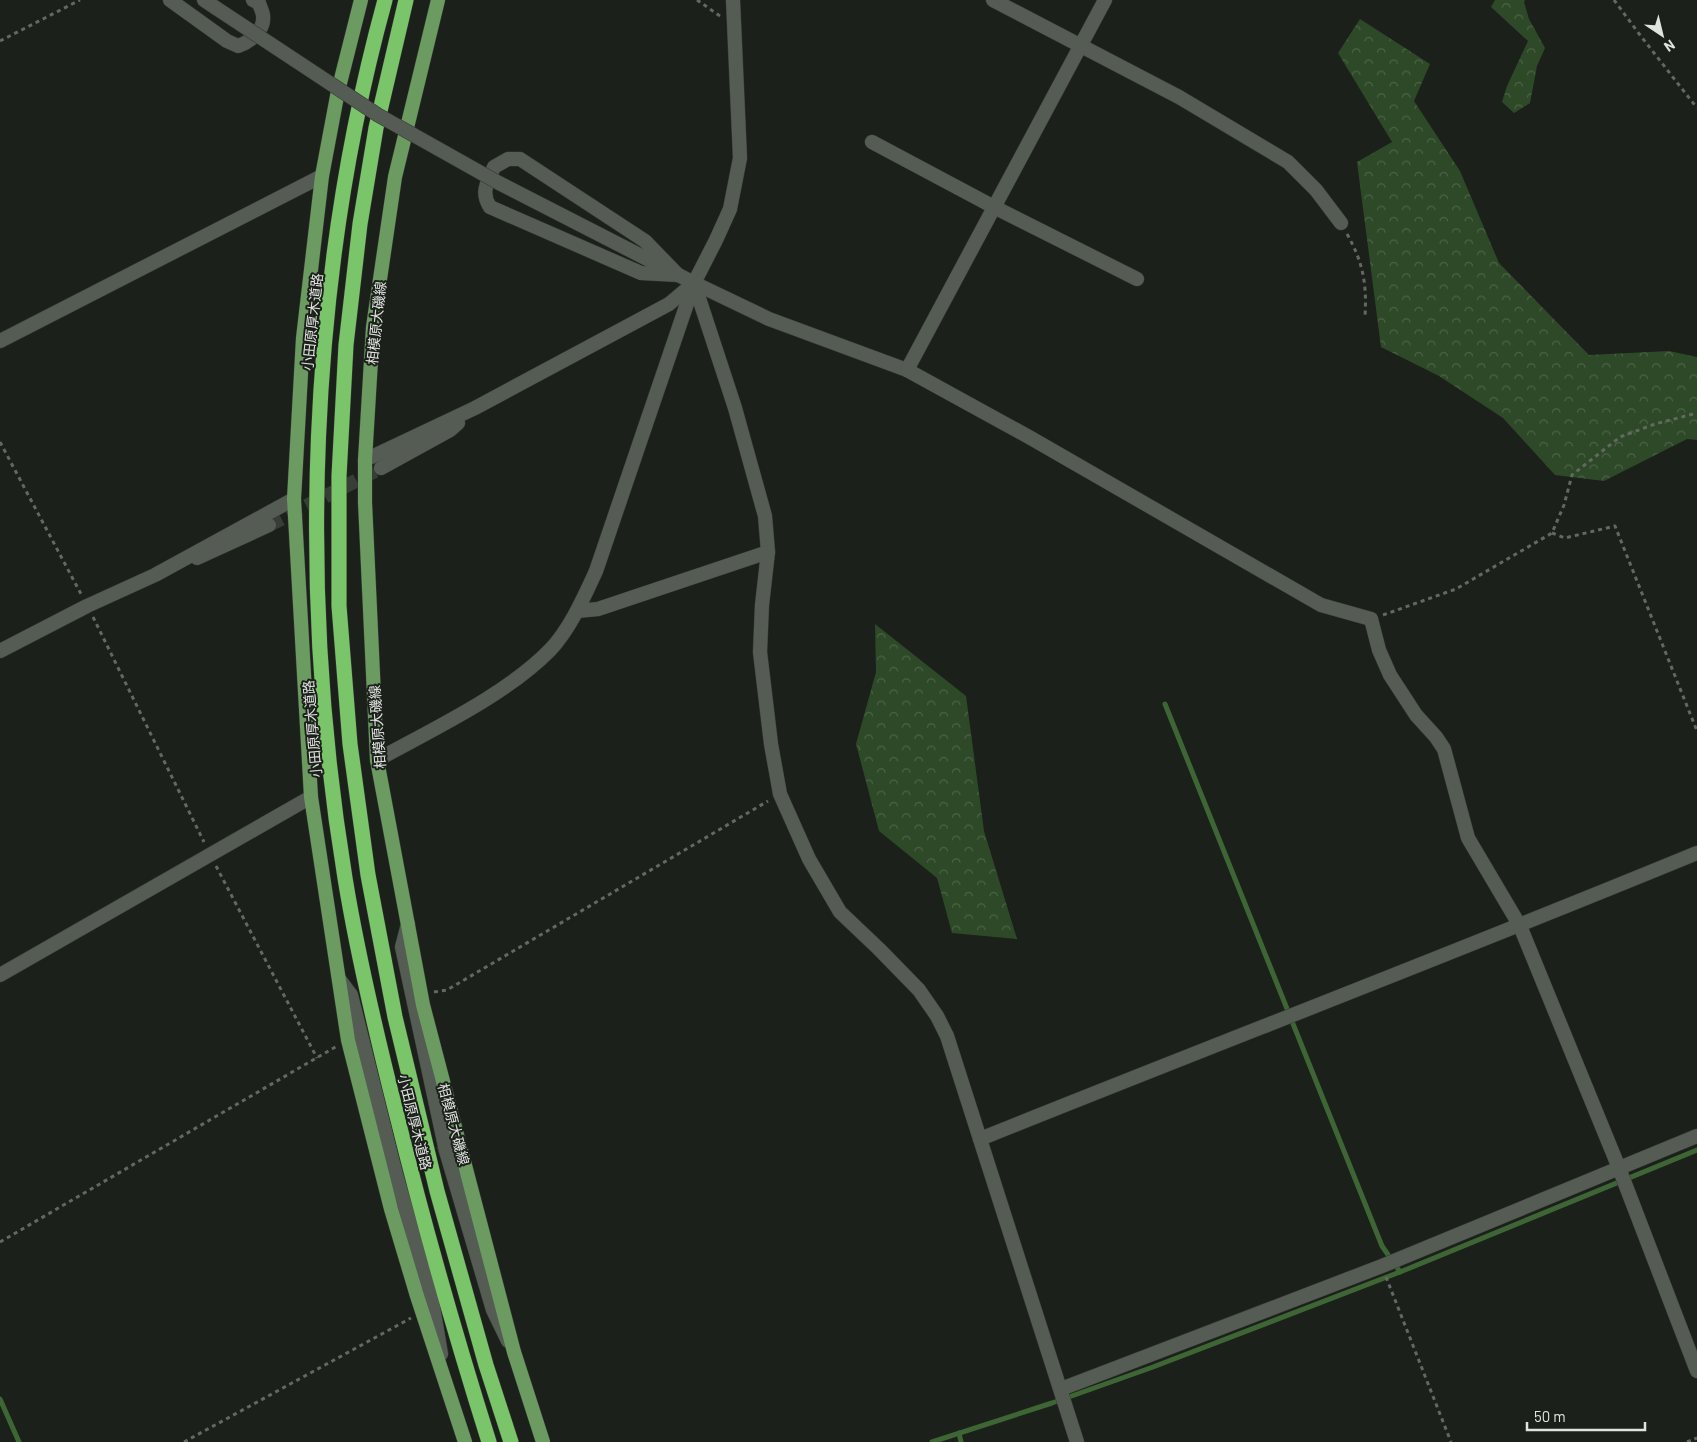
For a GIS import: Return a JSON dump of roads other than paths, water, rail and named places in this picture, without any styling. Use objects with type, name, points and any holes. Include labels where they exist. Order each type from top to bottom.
[{"type":"highway","name":"小田原厚木道路","points":[[385,0],[356,123],[339,220],[324,344],[317,484],[318,608],[328,748],[343,859],[373,1020],[418,1201],[466,1370],[489,1442]]},
{"type":"highway","name":"小田原厚木道路","points":[[406,0],[373,147],[360,224],[346,345],[339,476],[339,606],[350,744],[366,866],[396,1017],[437,1191],[486,1365],[511,1442]]},
{"type":"main road","points":[[360,0],[338,91],[322,176],[303,338],[294,499],[311,797],[348,1040],[391,1209],[464,1442]]},
{"type":"main road","name":"相模原大磯線","points":[[438,0],[395,177],[373,327],[365,460],[365,502],[377,760],[421,994],[514,1352],[543,1442]]},
{"type":"street","points":[[170,0],[227,41],[238,46],[248,42],[255,36],[262,25],[264,16],[259,3],[253,0]]},
{"type":"street","points":[[204,0],[378,115],[499,183],[769,319],[907,370],[1029,437],[1321,605],[1371,619],[1379,650],[1390,675],[1416,715],[1444,749],[1468,838],[1520,926],[1619,1168],[1697,1371]]},
{"type":"street","points":[[377,760],[513,682],[551,649],[578,611],[596,571],[694,282],[730,208],[740,158],[733,0]]},
{"type":"street","points":[[993,0],[1179,97],[1288,162],[1316,190],[1341,223]]},
{"type":"street","points":[[907,370],[1105,0]]},
{"type":"street","points":[[255,36],[338,91]]},
{"type":"street","points":[[872,142],[994,207],[1137,279]]},
{"type":"street","points":[[508,159],[520,159],[645,241],[678,274],[641,273],[490,207],[485,199],[485,191],[494,167],[508,159]]},
{"type":"street","points":[[0,341],[322,176]]},
{"type":"street","points":[[365,460],[474,408],[669,304],[694,282]]},
{"type":"street","points":[[694,282],[735,408],[765,516],[768,552],[762,605],[760,652],[771,744],[780,794],[809,859],[840,912],[880,949],[919,990],[937,1016],[947,1036],[1077,1442]]},
{"type":"street","points":[[381,468],[450,430],[474,408]]},
{"type":"street","points":[[155,575],[294,499]]},
{"type":"street","points":[[0,651],[87,606],[269,525]]},
{"type":"street","points":[[578,611],[598,609],[768,552]]},
{"type":"street","points":[[0,975],[311,797]]},
{"type":"street","points":[[980,1138],[1520,926],[1697,853]]},
{"type":"street","points":[[408,924],[402,947],[446,1151],[493,1310],[514,1352]]},
{"type":"street","points":[[339,979],[351,995],[395,1171],[432,1301],[444,1377]]},
{"type":"street","points":[[1061,1389],[1382,1266],[1697,1136]]},
{"type":"waterway","points":[[1165,704],[1382,1246],[1400,1272]]},
{"type":"waterway","points":[[932,1442],[1052,1403],[1153,1367],[1400,1272],[1697,1150]]},
{"type":"waterway","points":[[0,1399],[19,1442]]},
{"type":"waterway","points":[[959,1433],[961,1442]]},
{"type":"tunnel","points":[[269,525],[381,468]]},
{"type":"tunnel","points":[[400,1169],[446,1151]]}]
